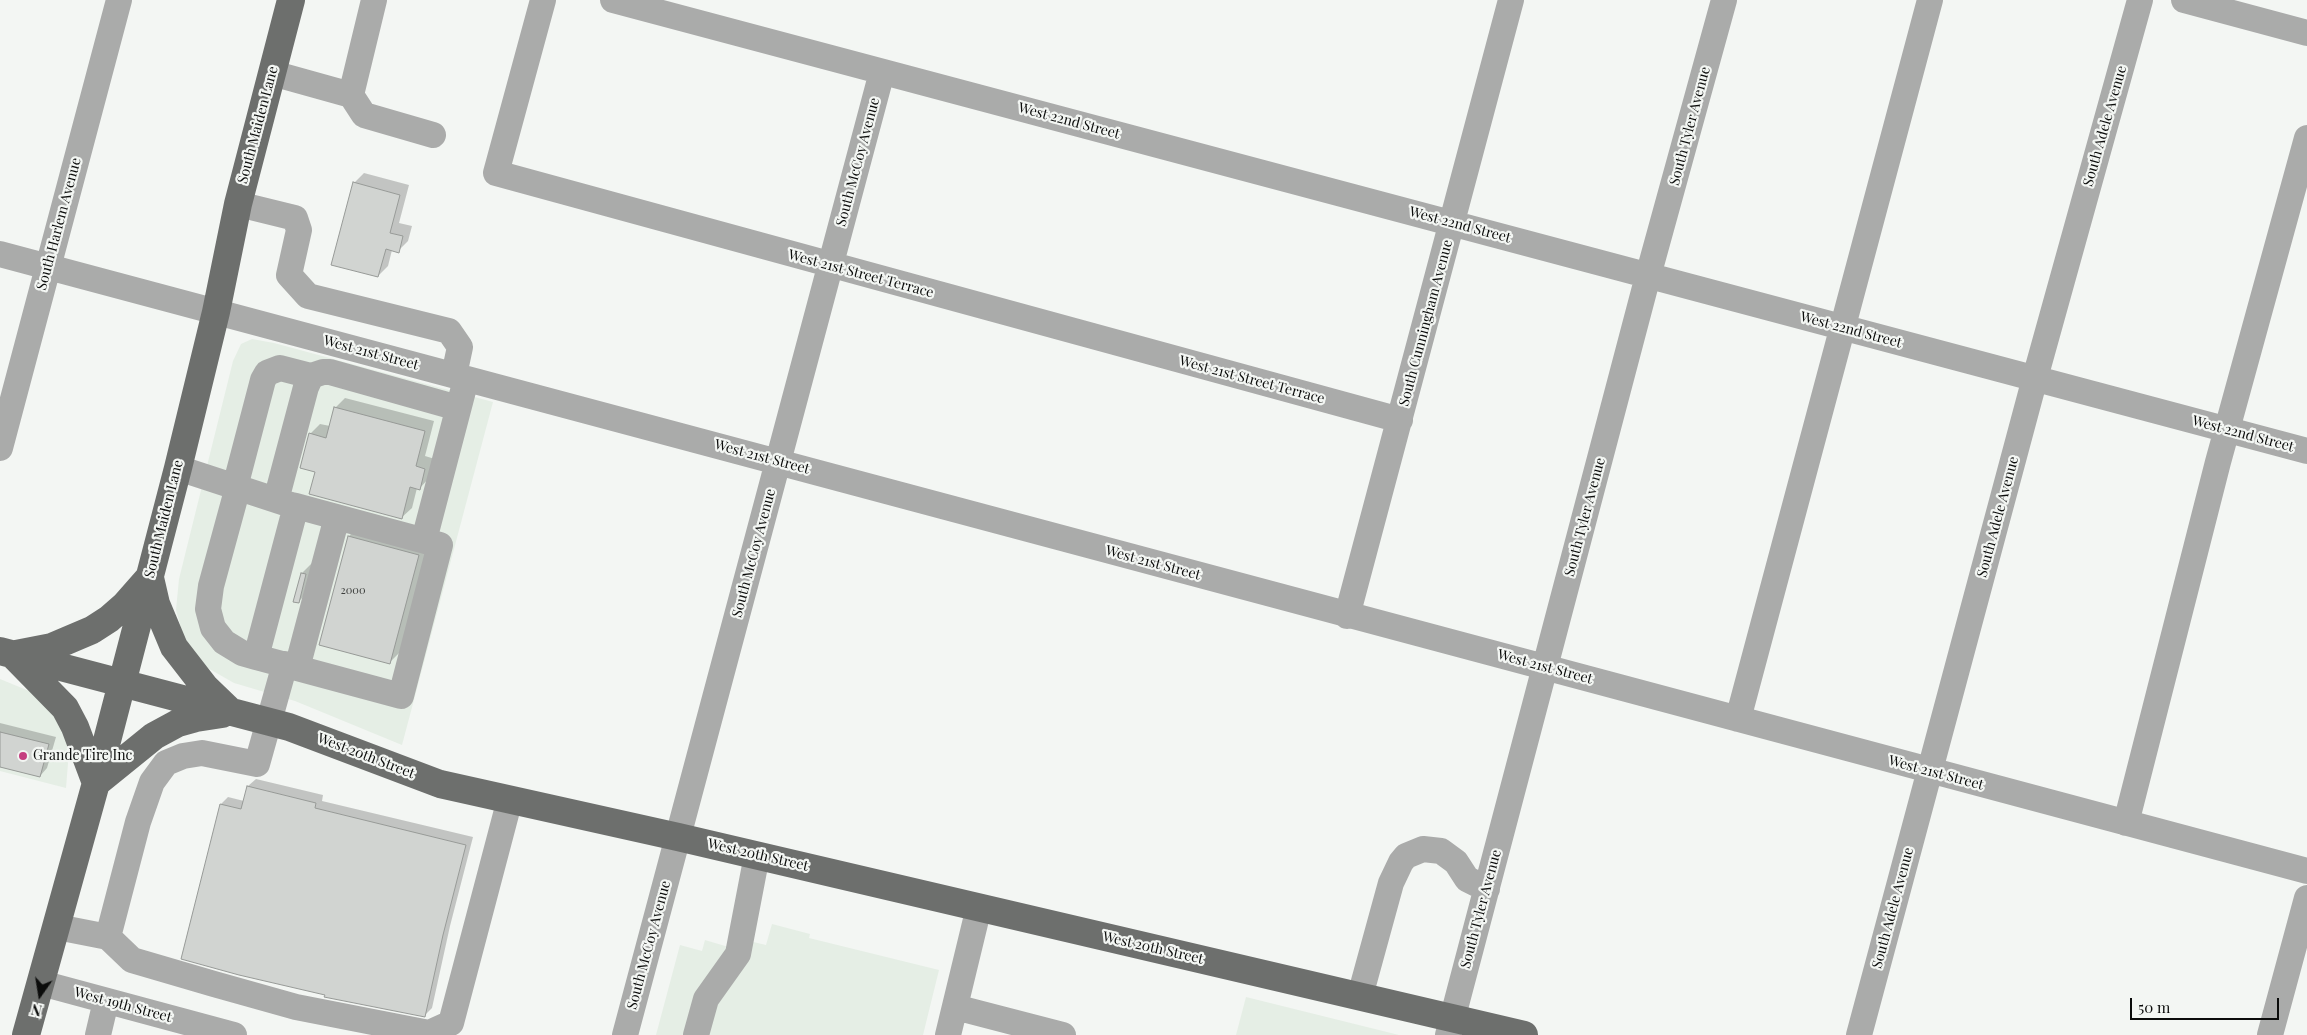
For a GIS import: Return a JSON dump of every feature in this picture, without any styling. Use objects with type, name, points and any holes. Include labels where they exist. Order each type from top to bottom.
[{"type":"main road","name":"South Maiden Lane","points":[[26,1035],[96,783],[178,468],[216,312],[238,204],[292,0]]},
{"type":"main road","points":[[6,653],[52,647],[92,630],[125,605],[150,576]]},
{"type":"main road","points":[[150,576],[156,604],[174,647],[205,687],[232,713]]},
{"type":"main road","name":"West 20th Street","points":[[6,653],[289,727],[440,784],[678,836],[1360,996],[1450,1026],[1524,1035]]},
{"type":"main road","points":[[6,653],[65,708],[75,727],[96,783],[151,737],[168,728],[196,718],[232,713]]},
{"type":"street","name":"South Harlem Avenue","points":[[0,448],[119,0]]},
{"type":"street","points":[[351,95],[374,0]]},
{"type":"street","name":"West 21st Street Terrace","points":[[542,0],[496,173],[1400,420]]},
{"type":"street","name":"West 22nd Street","points":[[613,0],[2307,451]]},
{"type":"street","name":"South Cunningham Avenue","points":[[1347,616],[1511,0]]},
{"type":"street","name":"South Tyler Avenue","points":[[1450,1026],[1648,276],[1724,0]]},
{"type":"street","points":[[1738,719],[1930,0]]},
{"type":"street","name":"South Adele Avenue","points":[[1859,1035],[2035,378],[2140,0]]},
{"type":"street","points":[[2184,0],[2307,33]]},
{"type":"street","points":[[272,72],[351,95],[364,115],[433,135]]},
{"type":"street","name":"South McCoy Avenue","points":[[625,1035],[882,72]]},
{"type":"street","points":[[2126,823],[2218,462],[2307,138]]},
{"type":"street","points":[[238,204],[295,218],[299,230],[289,275],[308,296],[449,331],[460,347],[458,408],[424,540]]},
{"type":"street","name":"West 21st Street","points":[[0,254],[1347,616],[1545,667],[2307,871]]},
{"type":"street","points":[[178,468],[236,487],[286,503],[337,518],[440,545],[401,696],[242,653],[224,642],[213,628],[208,610],[211,586],[236,487],[263,380],[267,373],[280,368],[312,376],[323,372],[330,372],[458,408]]},
{"type":"street","points":[[256,656],[286,503],[306,387],[312,376]]},
{"type":"street","points":[[108,937],[138,822],[152,782],[166,763],[183,756],[202,753],[257,764],[291,666],[337,518]]},
{"type":"street","points":[[56,927],[108,937],[132,960],[296,1008],[429,1032],[452,1023],[510,799]]},
{"type":"street","points":[[1360,996],[1391,883],[1400,862],[1406,856],[1422,849],[1431,848],[1441,851],[1456,862],[1467,879],[1487,889]]},
{"type":"street","points":[[696,1035],[706,999],[738,954],[757,855]]},
{"type":"street","points":[[2270,1035],[2307,898]]},
{"type":"street","points":[[948,1035],[979,907]]},
{"type":"street","name":"West 19th Street","points":[[41,984],[234,1035]]},
{"type":"street","points":[[98,1035],[106,1001]]},
{"type":"street","points":[[955,1007],[1063,1035]]},
{"type":"shaded area","points":[[252,339],[274,343],[493,402],[402,745],[295,701],[234,683],[206,667],[185,642],[176,610],[179,579],[233,361],[241,344]]},
{"type":"shaded area","points":[[0,679],[34,693],[49,706],[67,740],[69,751],[66,788],[0,771]]},
{"type":"shaded area","points":[[772,924],[810,934],[809,938],[939,970],[923,1035],[656,1035],[680,945],[702,951],[705,940],[742,951],[745,940],[766,945]]},
{"type":"shaded area","points":[[1246,997],[1399,1035],[1236,1035]]},
{"type":"building","points":[[353,182],[400,195],[390,233],[403,236],[399,253],[386,249],[378,277],[331,265]]},
{"type":"building","points":[[334,407],[425,431],[416,466],[425,469],[420,490],[410,487],[402,519],[309,494],[315,472],[300,468],[309,433],[326,438]]},
{"type":"building","points":[[348,536],[419,555],[390,664],[319,645]]},
{"type":"building","points":[[301,573],[306,574],[299,603],[293,602]]},
{"type":"building","name":"Grande Tire Inc","points":[[0,732],[49,744],[40,777],[0,767]]},
{"type":"building","points":[[247,786],[316,803],[315,808],[466,845],[443,935],[425,1017],[324,997],[325,995],[181,959],[220,804],[241,809]]},
{"type":"place","name":"Grande Tire Inc","points":[[23,756]]}]
